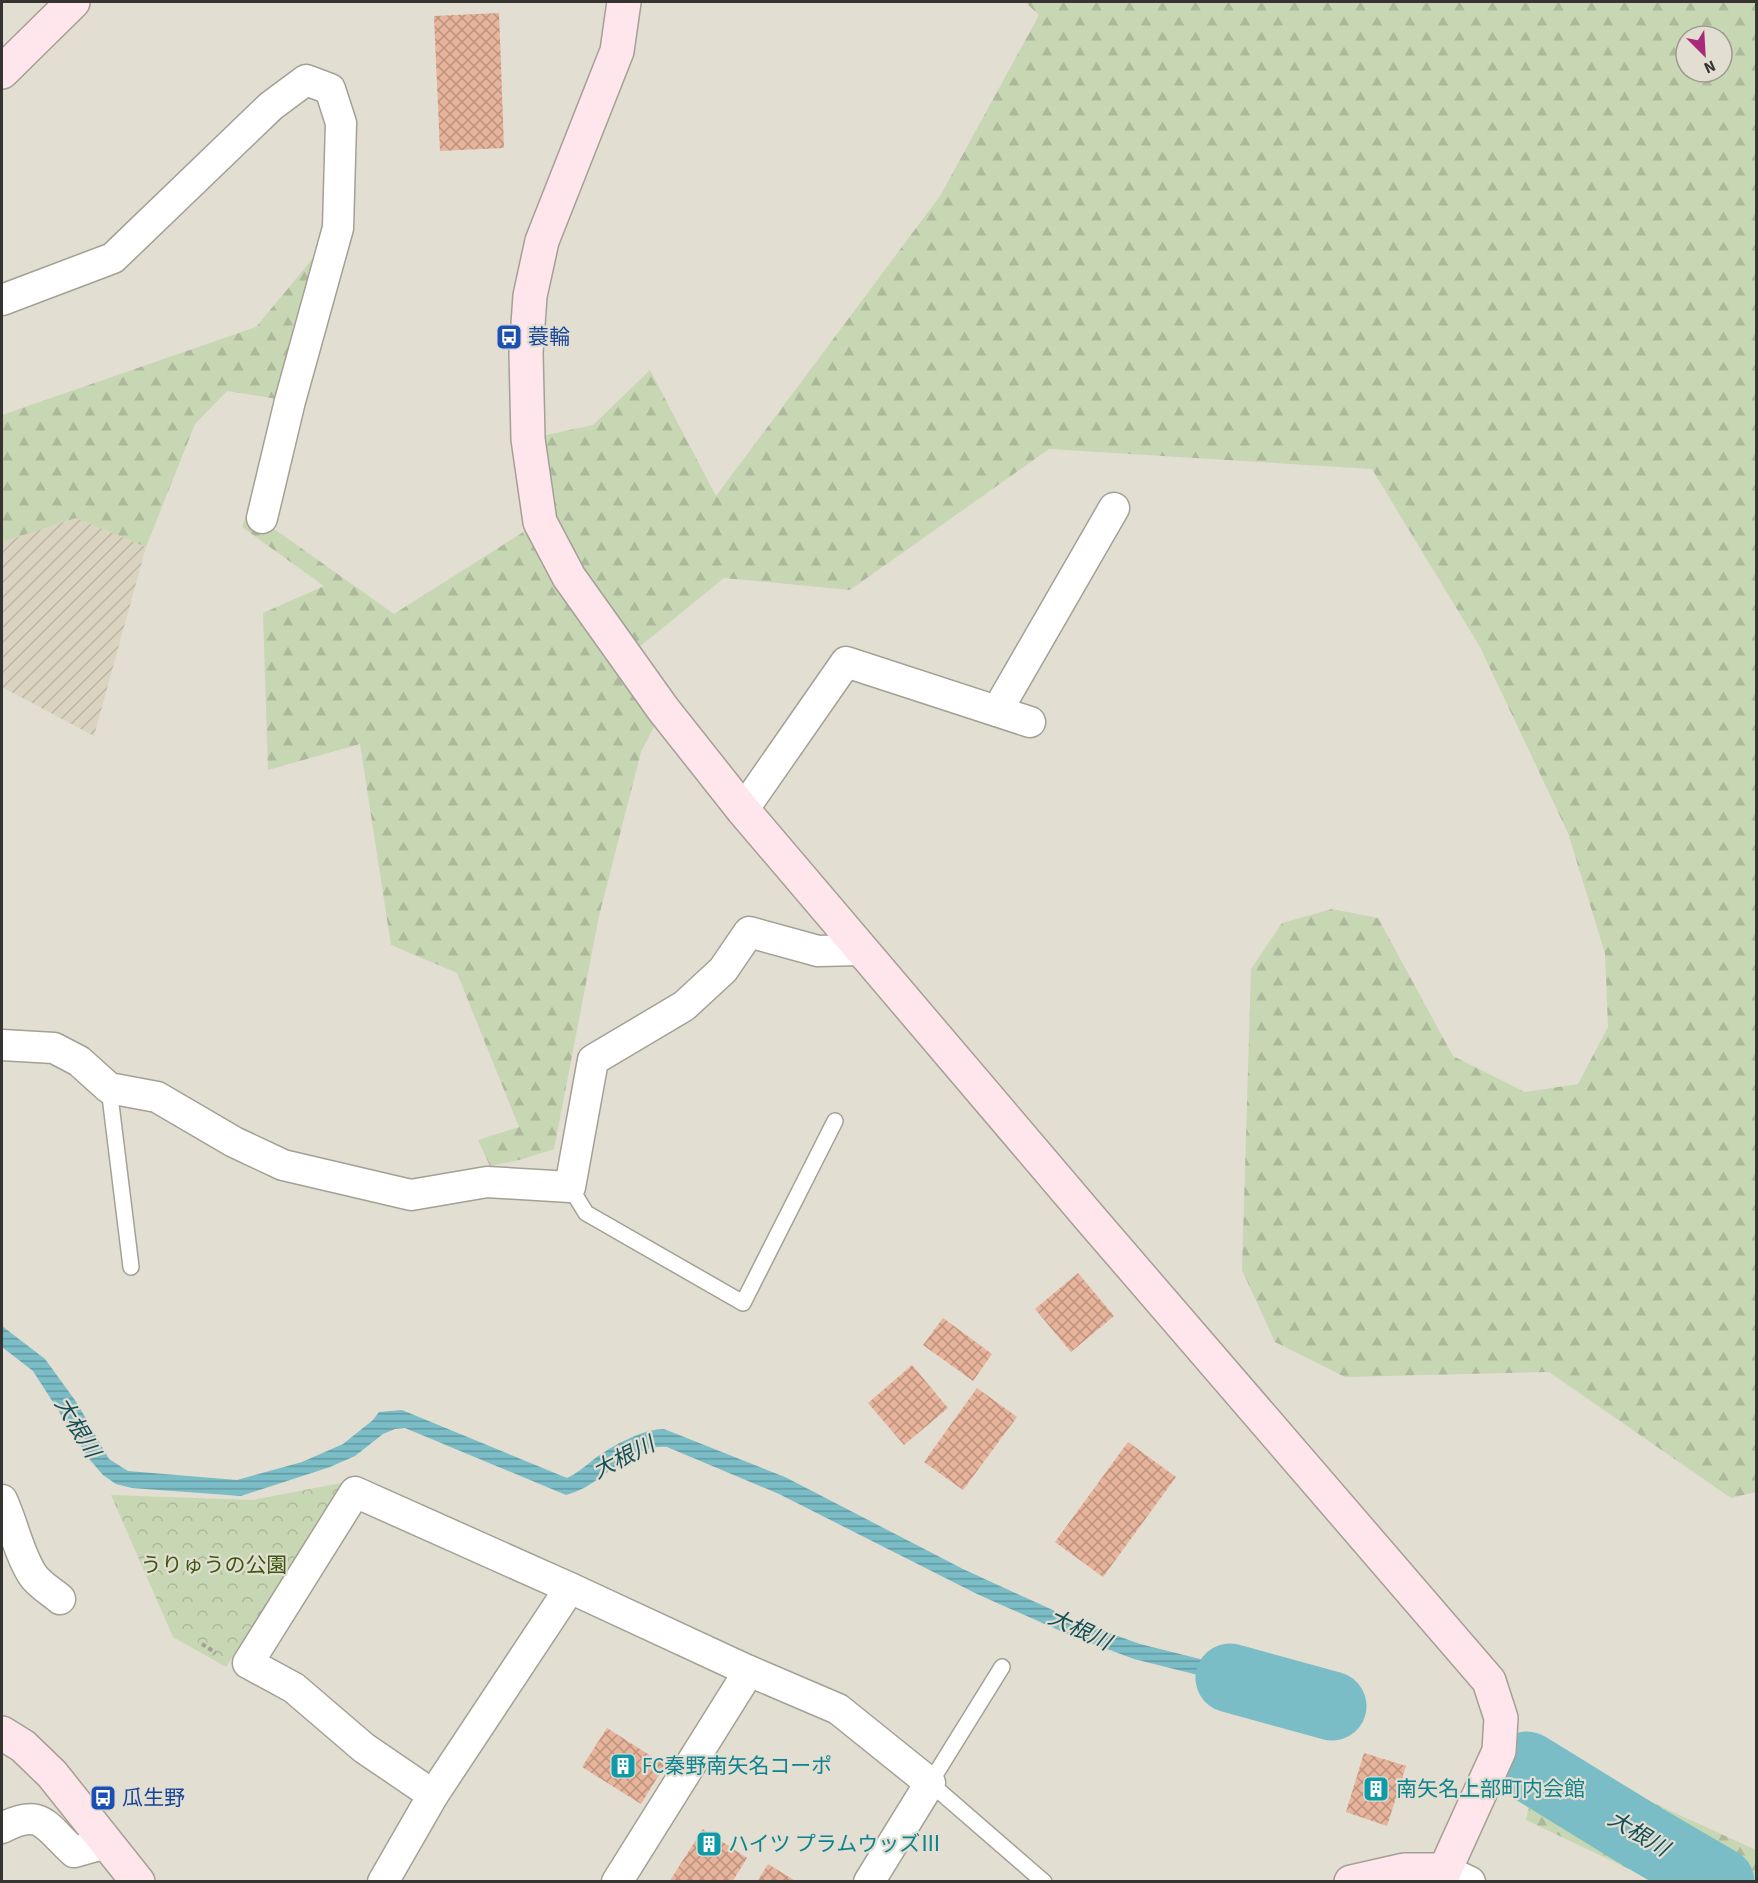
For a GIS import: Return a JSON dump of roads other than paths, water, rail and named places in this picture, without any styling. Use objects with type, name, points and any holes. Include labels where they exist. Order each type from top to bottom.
[{"type":"street","points":[[2,72],[73,2]]},
{"type":"street","points":[[624,2],[617,51],[542,241],[530,296],[526,353],[528,439],[540,522],[569,577],[663,709],[743,810],[1090,1218],[1490,1681],[1501,1718],[1499,1750],[1457,1876],[1404,1870],[1351,1881]]},
{"type":"street","points":[[2,300],[113,258],[271,106],[306,80],[330,88],[341,123],[338,228],[290,401],[262,518]]},
{"type":"street","points":[[997,711],[1114,508]]},
{"type":"street","points":[[743,810],[846,662],[1030,722]]},
{"type":"street","points":[[2,1045],[54,1048],[80,1061],[109,1088],[157,1097],[234,1142],[283,1165],[411,1195],[487,1182],[570,1187],[593,1060],[684,1006],[723,970],[750,932],[818,951],[861,950]]},
{"type":"street","points":[[433,1795],[364,1748],[294,1688],[248,1663],[355,1492],[748,1671],[838,1709],[930,1783],[869,1881]]},
{"type":"street","points":[[2,1500],[11,1518],[11,1556],[60,1599]]},
{"type":"street","points":[[383,1881],[433,1795],[570,1588]]},
{"type":"street","points":[[617,1881],[748,1671]]},
{"type":"street","points":[[2,1733],[23,1746],[52,1774],[138,1881]]},
{"type":"street","points":[[2,1828],[18,1820],[32,1817],[43,1822],[74,1852],[106,1843]]},
{"type":"lane","points":[[109,1088],[130,1267]]},
{"type":"lane","points":[[570,1187],[586,1213],[743,1303],[835,1121]]},
{"type":"lane","points":[[1002,1667],[930,1783],[1044,1881]]},
{"type":"water","points":[[2,1326],[45,1359],[77,1403],[109,1459],[128,1471],[237,1480],[302,1462],[343,1444],[373,1420],[379,1412],[402,1410],[567,1478],[619,1443],[642,1433],[664,1429],[785,1477],[963,1569],[1079,1622],[1140,1644],[1324,1690],[1322,1706],[1134,1659],[1072,1636],[977,1594],[779,1494],[667,1447],[644,1450],[623,1461],[584,1488],[566,1495],[405,1428],[383,1434],[355,1456],[330,1467],[241,1496],[132,1488],[116,1484],[103,1475],[90,1460],[33,1371],[2,1347]]},
{"type":"waterway","name":"大根川","points":[[1230,1678],[1332,1706]]},
{"type":"waterway","name":"大根川","points":[[1527,1766],[1720,1882]]},
{"type":"place","name":"蓑輪","points":[[509,337]]},
{"type":"place","name":"FC秦野南矢名コーポ","points":[[623,1766]]},
{"type":"place","name":"南矢名上部町内会館","points":[[1376,1789]]},
{"type":"place","name":"瓜生野","points":[[103,1798]]},
{"type":"place","name":"ハイツ プラムウッズⅢ","points":[[709,1844]]},
{"type":"park label","name":"うりゅうの公園","points":[[214,1565]]}]
